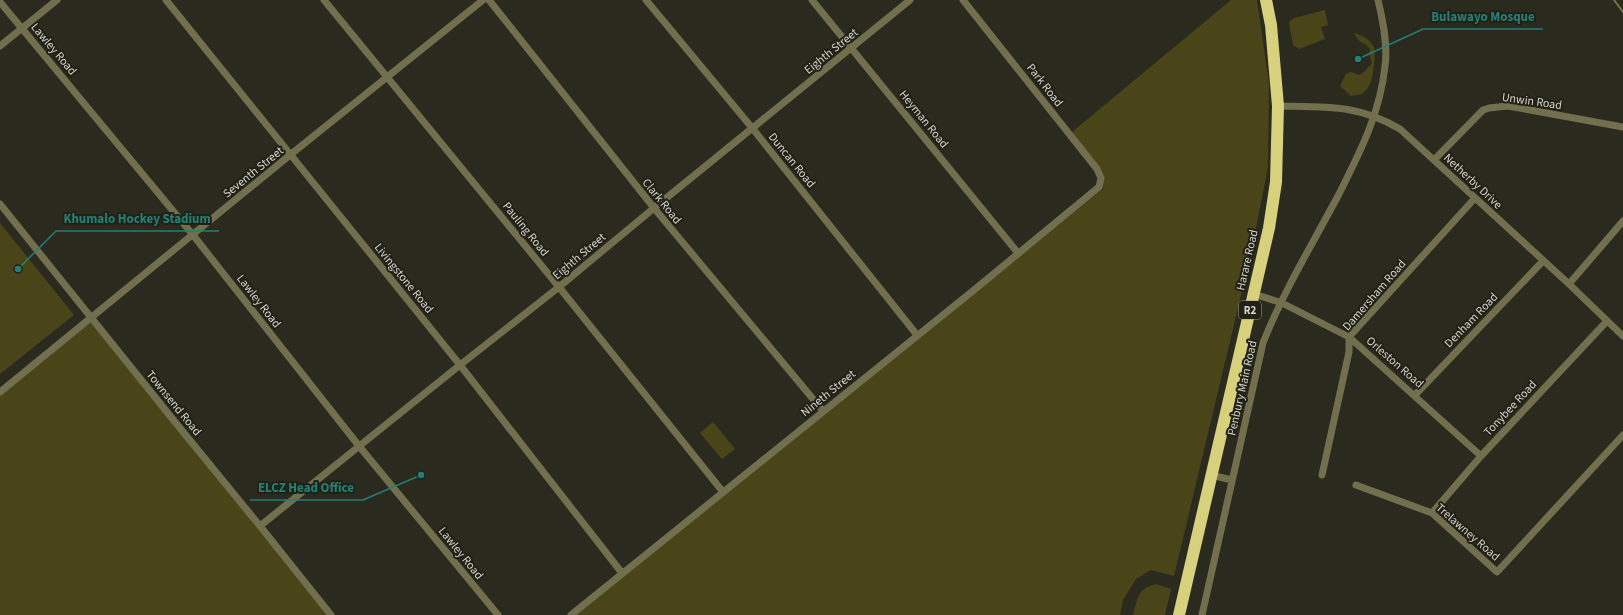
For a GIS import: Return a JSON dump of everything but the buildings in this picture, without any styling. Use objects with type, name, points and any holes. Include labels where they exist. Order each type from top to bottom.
[{"type":"highway","name":"Harare Road","points":[[1179,615],[1269,228],[1276,182],[1278,106],[1271,24],[1266,0]]},
{"type":"street","points":[[0,46],[57,0]]},
{"type":"street","name":"Livingstone Road","points":[[166,0],[460,365],[622,573]]},
{"type":"street","name":"Pauling Road","points":[[324,0],[559,287],[723,492]]},
{"type":"street","name":"Seventh Street","points":[[0,392],[290,155],[484,0]]},
{"type":"street","name":"Clark Road","points":[[489,0],[654,208],[823,412]]},
{"type":"street","name":"Duncan Road","points":[[646,0],[753,129],[917,335]]},
{"type":"street","name":"Heyman Road","points":[[812,0],[1018,253]]},
{"type":"street","name":"Eighth Street","points":[[260,526],[559,287],[910,0]]},
{"type":"street","name":"Park Road","points":[[963,0],[1097,170],[1101,178],[1098,187]]},
{"type":"street","name":"Penbury Main Road","points":[[1202,615],[1263,344],[1282,303],[1362,148],[1374,115],[1382,83],[1386,55],[1378,0]]},
{"type":"street","name":"Lawley Road","points":[[0,2],[193,235],[359,446],[498,615]]},
{"type":"street","name":"Netherby Drive","points":[[1278,106],[1340,108],[1374,115],[1400,129],[1569,284],[1623,336]]},
{"type":"street","name":"Unwin Road","points":[[1434,160],[1483,110],[1494,107],[1508,106],[1623,128]]},
{"type":"street","name":"Nineth Street","points":[[571,615],[823,412],[1098,187]]},
{"type":"street","name":"Damersham Road","points":[[1322,475],[1349,352],[1349,337],[1475,198]]},
{"type":"street","name":"Townsend Road","points":[[0,204],[331,615]]},
{"type":"street","points":[[1569,284],[1623,221]]},
{"type":"street","name":"Denham Road","points":[[1415,395],[1543,261]]},
{"type":"street","name":"Orleston Road","points":[[1254,294],[1282,303],[1349,337],[1481,456]]},
{"type":"street","name":"Tonybee Road","points":[[1432,513],[1481,456],[1607,321]]},
{"type":"street","name":"Trelawney Road","points":[[1356,485],[1432,513],[1497,572],[1623,435]]},
{"type":"street","points":[[1211,475],[1232,480]]},
{"type":"shaded area","points":[[1231,0],[1257,0],[1269,84],[1268,167],[1251,253],[1174,576],[1151,570],[1136,579],[1123,600],[1120,615],[576,615],[1103,189],[1103,173],[1072,132]]},
{"type":"shaded area","points":[[1325,10],[1328,25],[1321,27],[1325,39],[1299,49],[1293,45],[1289,22],[1294,18]]},
{"type":"shaded area","points":[[1354,33],[1370,42],[1375,50],[1372,77],[1368,87],[1362,94],[1351,96],[1340,86],[1346,74],[1351,72],[1359,75],[1372,64],[1369,53],[1370,49],[1358,39]]},
{"type":"shaded area","points":[[0,223],[74,315],[0,374]]},
{"type":"shaded area","points":[[91,318],[329,615],[0,615],[0,391]]},
{"type":"shaded area","points":[[713,422],[735,449],[722,459],[700,433]]},
{"type":"shaded area","points":[[1156,584],[1171,589],[1165,615],[1133,615],[1139,595],[1145,589]]},
{"type":"waterway","points":[[1614,0],[1623,12]]},
{"type":"place","name":"Bulawayo Mosque","points":[[1358,59]]},
{"type":"place","name":"Khumalo Hockey Stadium","points":[[18,269]]},
{"type":"place","name":"ELCZ Head Office","points":[[421,475]]}]
